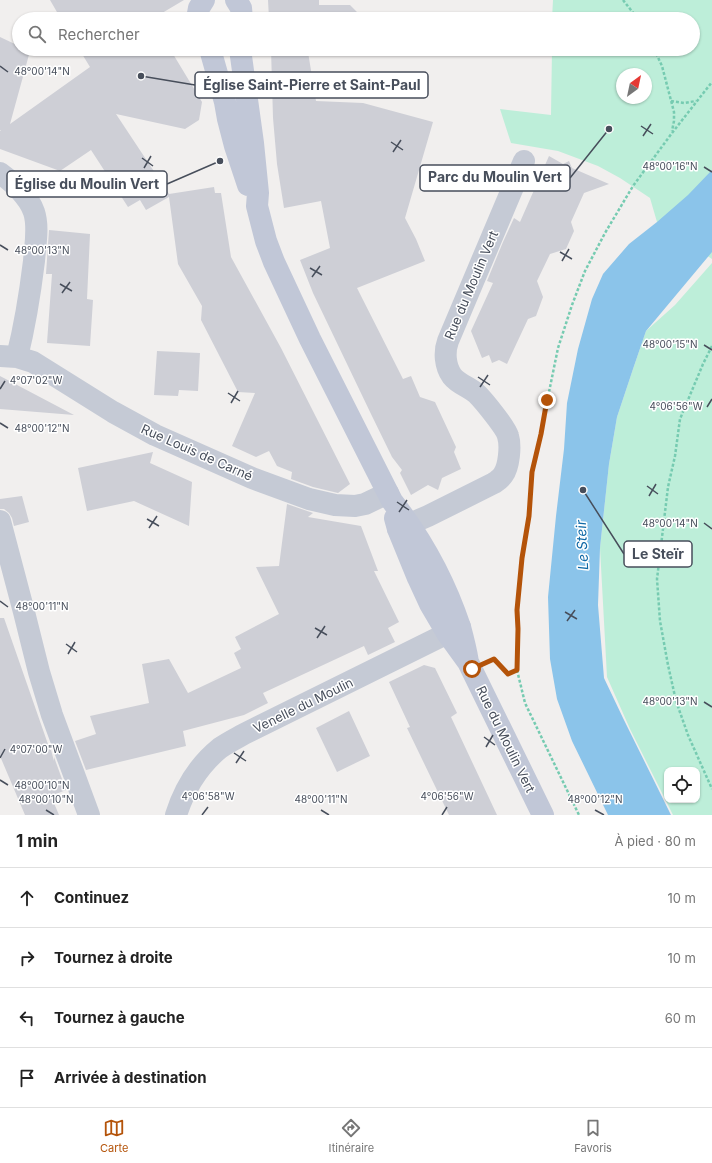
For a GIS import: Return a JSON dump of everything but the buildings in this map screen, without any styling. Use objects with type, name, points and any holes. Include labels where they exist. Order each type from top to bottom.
[{"type":"main road","points":[[236,0],[241,8],[241,12]]},
{"type":"main road","name":"Rue du Moulin Vert","points":[[212,56],[225,102],[235,146],[257,206],[266,241],[274,262],[310,339],[404,526],[425,548],[436,570],[454,630],[543,815]]},
{"type":"main road","name":"Rue du Moulin Vert","points":[[241,56],[253,143],[258,193],[257,206]]},
{"type":"street","name":"Rue du Moulin Vert","points":[[404,526],[480,491],[494,483],[502,476],[507,468],[509,446],[508,436],[504,428],[476,392],[463,386],[452,376],[446,361],[446,348],[524,160]]},
{"type":"street","name":"Rue Louis de Carné","points":[[0,174],[17,187],[34,212],[36,222],[31,290],[24,330],[9,357],[33,362],[113,412],[155,435],[252,478],[302,496],[335,505],[355,506],[390,497]]},
{"type":"street","points":[[0,521],[38,672],[89,815]]},
{"type":"street","name":"Venelle du Moulin","points":[[176,815],[184,795],[194,778],[221,748],[244,734],[454,630]]},
{"type":"path","points":[[623,0],[632,12]]},
{"type":"path","points":[[657,56],[662,66],[674,112],[672,134]]},
{"type":"path","points":[[539,441],[558,348],[585,271],[605,232],[634,186],[712,82]]},
{"type":"path","points":[[671,101],[684,103],[697,101]]},
{"type":"path","points":[[712,346],[680,419],[675,456],[668,487],[657,579],[660,621],[676,701],[688,735],[712,788]]},
{"type":"path","points":[[531,480],[529,516],[522,558],[518,603],[517,670],[525,704],[579,815]]},
{"type":"path","points":[[470,666],[494,659],[508,674],[517,670]]},
{"type":"green space","points":[[553,0],[712,0],[712,259],[657,222],[650,198],[620,178],[598,166],[558,151],[511,143],[500,109],[551,115],[552,56],[700,56],[700,12],[552,12]]},
{"type":"green space","points":[[712,263],[712,815],[673,815],[667,803],[700,803],[700,767],[664,767],[664,797],[630,729],[607,677],[600,548],[609,464],[617,417],[646,331],[675,305]]},
{"type":"water","name":"Le Steir","points":[[712,170],[712,252],[646,331],[617,417],[609,464],[600,548],[598,605],[604,678],[671,815],[608,815],[572,741],[557,699],[550,659],[548,597],[564,449],[567,403],[578,349],[592,299],[603,274],[629,244],[688,195]]},
{"type":"place","name":"Église Saint-Pierre et Saint-Paul","points":[[141,76]]},
{"type":"place","name":"Parc du Moulin Vert","points":[[609,129]]},
{"type":"place","name":"Église du Moulin Vert","points":[[220,161]]},
{"type":"place","name":"Le Steïr","points":[[583,490]]},
{"type":"route","points":[[472,669],[494,659],[508,674],[517,670],[517,610],[522,558],[529,516],[533,464],[541,434],[547,400]]}]
